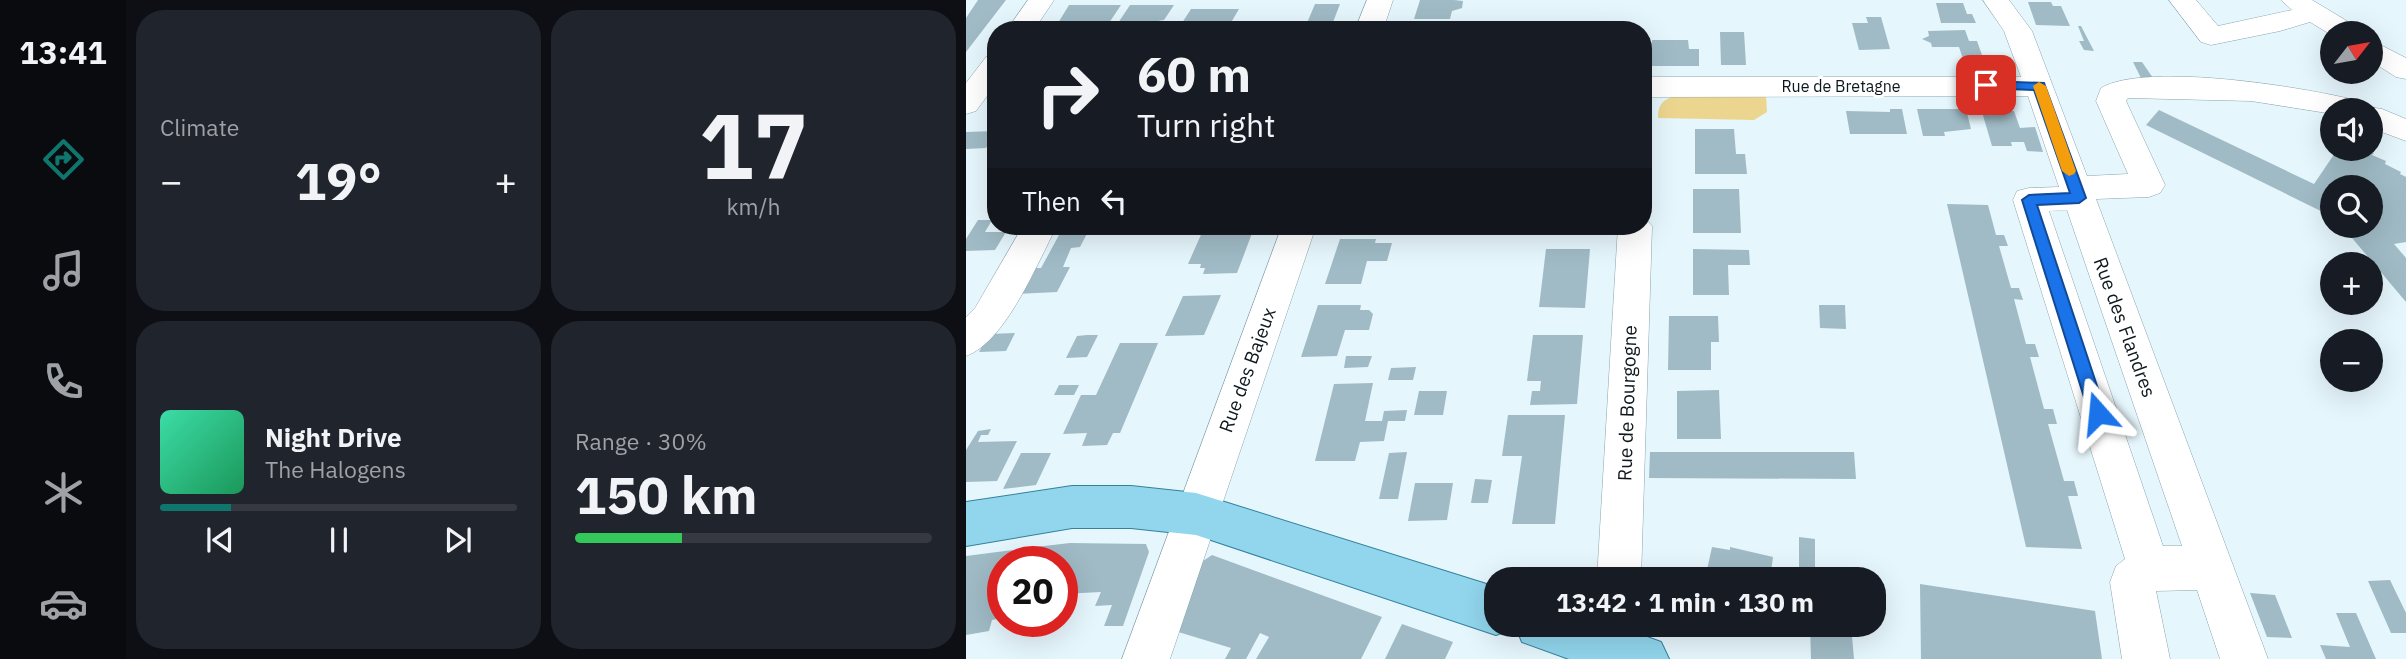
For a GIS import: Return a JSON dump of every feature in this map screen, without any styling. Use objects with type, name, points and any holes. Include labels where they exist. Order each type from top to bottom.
[{"type":"main road","points":[[966,524],[1072,507],[1131,507],[1196,514],[1484,607]]},
{"type":"main road","points":[[1583,637],[1623,648]]},
{"type":"street","points":[[1026,21],[1041,0]]},
{"type":"street","points":[[1372,21],[1380,0]]},
{"type":"street","name":"Rue des Flandres","points":[[1996,0],[2018,31],[2039,86],[2244,659]]},
{"type":"street","points":[[2182,0],[2211,36],[2280,23],[2303,6],[2327,21]]},
{"type":"street","points":[[2384,56],[2406,70]]},
{"type":"street","points":[[966,104],[987,75]]},
{"type":"street","name":"Rue de Bretagne","points":[[1652,86],[2039,86]]},
{"type":"street","points":[[2141,546],[2029,200],[2150,185],[2111,101],[2111,95],[2121,89],[2282,93],[2320,99]]},
{"type":"street","points":[[966,116],[987,115]]},
{"type":"street","points":[[2383,121],[2406,131]]},
{"type":"street","points":[[966,340],[988,319],[1035,235]]},
{"type":"street","name":"Rue des Bajeux","points":[[1146,659],[1296,235]]},
{"type":"street","name":"Rue de Bourgogne","points":[[1620,567],[1635,235]]},
{"type":"street","points":[[2146,659],[2132,582],[2147,569],[2211,567]]},
{"type":"shaded area","points":[[1766,95],[1767,112],[1754,120],[1658,118],[1662,104],[1675,96]]},
{"type":"building","points":[[978,0],[1006,0],[990,21],[987,21],[966,52],[966,18]]},
{"type":"building","points":[[1420,0],[1463,1],[1462,8],[1452,11],[1450,19],[1414,19]]},
{"type":"building","points":[[2028,2],[2051,2],[2053,6],[2061,6],[2070,26],[2036,25]]},
{"type":"building","points":[[1936,3],[1963,3],[1967,14],[1972,14],[1976,23],[1941,23]]},
{"type":"building","points":[[1315,4],[1340,4],[1333,21],[1308,21]]},
{"type":"building","points":[[1069,5],[1121,5],[1110,21],[1059,21]]},
{"type":"building","points":[[1130,5],[1174,5],[1164,20],[1119,21]]},
{"type":"building","points":[[1191,9],[1239,9],[1232,21],[1183,21]]},
{"type":"building","points":[[1866,17],[1881,17],[1890,49],[1859,50],[1852,23],[1868,23]]},
{"type":"building","points":[[2078,26],[2081,26],[2094,51],[2084,50],[2079,41],[2084,41]]},
{"type":"building","points":[[1965,30],[1969,41],[1977,41],[1982,55],[1995,55],[2000,70],[1985,71],[1984,66],[1965,65],[1959,47],[1932,47],[1931,43],[1922,39],[1929,36],[1928,31]]},
{"type":"building","points":[[1720,32],[1744,32],[1746,65],[1721,65]]},
{"type":"building","points":[[1652,40],[1688,40],[1689,49],[1699,49],[1699,66],[1652,66]]},
{"type":"building","points":[[2133,62],[2142,62],[2153,78],[2141,78]]},
{"type":"building","points":[[1890,109],[1902,109],[1907,134],[1850,134],[1846,111],[1890,112]]},
{"type":"building","points":[[1917,109],[1966,109],[1971,129],[1944,132],[1945,136],[1923,136]]},
{"type":"building","points":[[2159,110],[2314,184],[2320,175],[2320,211],[2146,125]]},
{"type":"building","points":[[2014,111],[2020,128],[2035,127],[2043,152],[2027,151],[2024,142],[2011,142],[2012,146],[1992,146],[1982,112]]},
{"type":"building","points":[[1695,129],[1734,129],[1736,154],[1745,154],[1747,174],[1695,174]]},
{"type":"building","points":[[987,131],[986,148],[966,149],[966,132]]},
{"type":"building","points":[[2383,160],[2386,161],[2385,164],[2406,177],[2406,242],[2394,244],[2406,258],[2406,302],[2383,275],[2383,252],[2364,252],[2352,238],[2383,238],[2383,175],[2320,175],[2330,161]]},
{"type":"building","points":[[1693,189],[1739,189],[1741,233],[1693,233]]},
{"type":"building","points":[[1947,204],[1988,205],[1996,235],[2004,235],[2008,246],[1999,246],[2011,288],[2019,288],[2023,300],[2014,299],[2026,344],[2035,344],[2039,357],[2030,357],[2044,409],[2053,409],[2057,424],[2048,424],[2064,481],[2074,481],[2078,496],[2068,496],[2082,549],[2026,547]]},
{"type":"building","points":[[978,220],[987,220],[987,235],[1004,235],[995,250],[966,251],[966,239]]},
{"type":"building","points":[[1059,235],[1086,235],[1080,247],[1071,248],[1063,267],[1070,267],[1057,292],[1016,294],[1031,268],[1041,268]]},
{"type":"building","points":[[1201,235],[1251,235],[1237,273],[1203,274],[1205,268],[1200,268],[1201,264],[1188,264]]},
{"type":"building","points":[[1340,239],[1376,239],[1375,243],[1392,243],[1387,261],[1367,261],[1361,284],[1325,284]]},
{"type":"building","points":[[1546,249],[1590,249],[1585,308],[1539,307]]},
{"type":"building","points":[[1693,249],[1749,250],[1750,265],[1728,265],[1729,295],[1693,295]]},
{"type":"building","points":[[1221,295],[1204,335],[1165,336],[1183,296]]},
{"type":"building","points":[[1318,305],[1361,305],[1360,310],[1369,310],[1373,314],[1369,330],[1345,330],[1337,356],[1301,357]]},
{"type":"building","points":[[1819,305],[1845,305],[1846,329],[1820,328]]},
{"type":"building","points":[[1669,316],[1718,316],[1719,342],[1711,342],[1711,370],[1668,370]]},
{"type":"building","points":[[1015,333],[1006,351],[979,352],[989,334]]},
{"type":"building","points":[[1098,335],[1087,357],[1066,358],[1077,336]]},
{"type":"building","points":[[1533,335],[1583,335],[1577,404],[1530,405],[1532,391],[1540,391],[1541,381],[1527,381]]},
{"type":"building","points":[[1120,343],[1158,343],[1120,433],[1113,433],[1107,445],[1082,446],[1087,433],[1063,434],[1081,395],[1096,395]]},
{"type":"building","points":[[1346,356],[1372,356],[1368,367],[1344,368]]},
{"type":"building","points":[[1416,367],[1413,380],[1388,380],[1391,368]]},
{"type":"building","points":[[1373,383],[1365,421],[1382,421],[1384,411],[1407,410],[1405,421],[1388,421],[1384,441],[1360,442],[1355,461],[1315,461],[1334,384]]},
{"type":"building","points":[[1059,385],[1079,385],[1074,395],[1054,395]]},
{"type":"building","points":[[1719,390],[1721,439],[1677,439],[1677,391]]},
{"type":"building","points":[[1419,391],[1447,391],[1443,415],[1414,415]]},
{"type":"building","points":[[1508,415],[1565,415],[1555,524],[1512,524],[1522,456],[1502,456]]},
{"type":"building","points":[[991,429],[988,435],[981,435],[978,442],[1017,441],[997,481],[966,482],[966,450],[978,431]]},
{"type":"building","points":[[1407,452],[1398,499],[1379,499],[1389,453]]},
{"type":"building","points":[[1650,452],[1854,452],[1856,479],[1649,478]]},
{"type":"building","points":[[1021,453],[1051,453],[1036,485],[1003,489]]},
{"type":"building","points":[[1475,479],[1492,480],[1488,503],[1471,503]]},
{"type":"building","points":[[1415,483],[1453,483],[1447,520],[1408,521]]},
{"type":"building","points":[[1799,537],[1815,539],[1815,567],[1799,567]]},
{"type":"building","points":[[1070,543],[1146,544],[1149,552],[1123,626],[1104,626],[1112,605],[1095,606],[1101,592],[1078,593],[1078,546],[1044,546]]},
{"type":"building","points":[[1712,547],[1730,550],[1730,547],[1773,557],[1772,567],[1708,567]]},
{"type":"building","points":[[987,553],[987,631],[966,635],[966,556]]},
{"type":"building","points":[[1212,555],[1382,617],[1361,659],[1256,659],[1269,637],[1260,633],[1246,659],[1225,659],[1231,648],[1175,631],[1200,563]]},
{"type":"building","points":[[2390,580],[2406,613],[2406,633],[2391,633],[2368,581]]},
{"type":"building","points":[[1920,584],[2095,611],[2102,659],[1921,659]]},
{"type":"building","points":[[2250,593],[2275,595],[2292,638],[2267,637]]},
{"type":"building","points":[[2336,613],[2356,613],[2376,659],[2326,659],[2320,645],[2350,647]]},
{"type":"building","points":[[1402,624],[1453,642],[1445,659],[1385,659]]},
{"type":"building","points":[[1810,637],[1852,637],[1854,659],[1811,659]]},
{"type":"slow traffic","points":[[2039,86],[2069,171]]},
{"type":"route","points":[[1986,85],[2039,86],[2079,198],[2029,200],[2098,413]]}]
